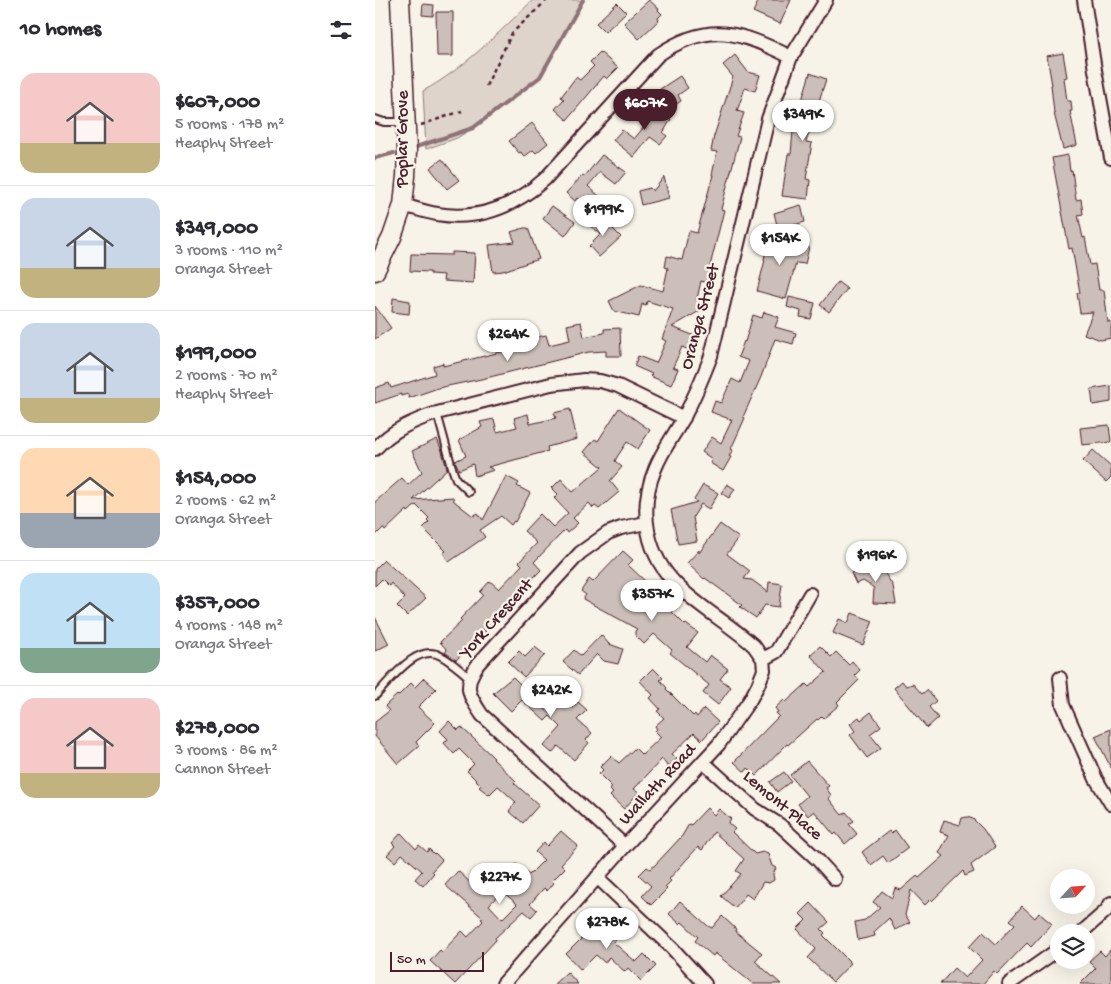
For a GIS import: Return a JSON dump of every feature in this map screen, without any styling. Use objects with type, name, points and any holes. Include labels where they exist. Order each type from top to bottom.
[{"type":"street","name":"Poplar Grove","points":[[375,271],[392,236],[403,205],[406,176],[400,0]]},
{"type":"street","name":"Oranga Street","points":[[763,659],[755,646],[679,588],[665,572],[650,542],[646,523],[648,488],[656,467],[684,418],[711,356],[768,119],[791,57],[826,0]]},
{"type":"street","points":[[1084,0],[1111,158]]},
{"type":"street","points":[[403,205],[436,214],[474,215],[492,211],[528,194],[545,179],[658,55],[674,44],[691,37],[723,32],[759,41],[791,57]]},
{"type":"street","points":[[375,449],[397,429],[437,413],[551,384],[584,380],[600,381],[618,386],[684,418]]},
{"type":"street","name":"York Crescent","points":[[625,846],[482,716],[472,699],[469,677],[477,664],[581,553],[608,534],[621,528],[646,523]]},
{"type":"street","points":[[763,659],[776,652],[810,594]]},
{"type":"street","name":"Wallath Road","points":[[503,984],[597,877],[719,744],[750,700],[764,670],[763,659]]},
{"type":"street","points":[[1060,678],[1063,705],[1096,779],[1111,804]]},
{"type":"street","name":"Lemont Place","points":[[703,762],[755,809],[780,825],[816,858],[835,879]]},
{"type":"street","points":[[597,877],[672,948],[705,984]]},
{"type":"street","points":[[1091,924],[1106,911],[1111,903]]},
{"type":"street","points":[[1009,984],[1050,955]]},
{"type":"lane","points":[[375,119],[405,126]]},
{"type":"lane","points":[[437,413],[456,479],[469,492]]},
{"type":"lane","points":[[375,696],[409,661],[424,653],[429,652],[441,655],[469,677]]},
{"type":"path","points":[[486,86],[512,33],[547,0]]},
{"type":"path","points":[[405,126],[462,111]]},
{"type":"shaded area","points":[[533,0],[583,0],[540,77],[486,120],[457,138],[426,149],[423,91],[467,61]]},
{"type":"building","points":[[649,0],[662,14],[658,18],[659,20],[639,39],[624,23]]},
{"type":"building","points":[[759,0],[791,0],[780,24],[753,12]]},
{"type":"building","points":[[617,3],[626,12],[605,32],[596,23]]},
{"type":"building","points":[[423,4],[434,5],[433,16],[422,15]]},
{"type":"building","points":[[436,12],[453,12],[453,56],[437,56]]},
{"type":"building","points":[[600,52],[618,68],[607,79],[604,76],[567,120],[555,109],[564,99],[561,97],[576,77],[580,80],[594,66],[590,62]]},
{"type":"building","points":[[1063,53],[1067,77],[1064,78],[1067,101],[1071,101],[1072,111],[1070,111],[1077,145],[1063,149],[1054,113],[1047,56]]},
{"type":"building","points":[[735,55],[748,72],[760,75],[755,91],[745,88],[737,111],[744,113],[736,136],[740,137],[721,209],[724,210],[710,266],[714,267],[710,284],[701,281],[697,299],[703,309],[672,327],[695,336],[689,350],[682,347],[673,367],[678,369],[671,385],[650,376],[652,374],[634,366],[638,356],[656,363],[666,341],[662,339],[673,309],[647,301],[646,305],[642,304],[639,317],[614,311],[609,301],[641,285],[663,291],[668,268],[665,267],[667,256],[682,260],[689,231],[697,233],[713,175],[717,152],[711,151],[714,136],[733,77],[723,65]]},
{"type":"building","points":[[810,73],[826,79],[806,142],[812,143],[806,179],[810,180],[808,199],[782,196],[788,154],[791,154],[793,131]]},
{"type":"building","points":[[680,76],[688,88],[678,95],[681,101],[672,107],[660,89]]},
{"type":"building","points":[[648,103],[671,119],[663,133],[667,136],[660,144],[650,137],[634,157],[613,140],[622,130],[634,139],[648,122],[639,116]]},
{"type":"building","points":[[532,123],[548,143],[536,153],[533,150],[524,157],[509,141]]},
{"type":"building","points":[[602,155],[626,172],[616,184],[600,172],[588,186],[599,196],[588,207],[577,198],[575,201],[566,193],[583,175],[585,176]]},
{"type":"building","points":[[1068,155],[1076,200],[1081,199],[1083,214],[1078,215],[1083,238],[1085,237],[1090,265],[1095,264],[1099,290],[1104,290],[1108,323],[1111,322],[1111,338],[1101,340],[1084,334],[1093,312],[1080,313],[1077,293],[1080,293],[1072,248],[1069,249],[1052,158]]},
{"type":"building","points":[[442,159],[459,180],[447,189],[430,168]]},
{"type":"building","points":[[664,177],[669,198],[641,205],[638,191],[650,188],[653,191]]},
{"type":"building","points":[[801,205],[805,222],[778,229],[774,213]]},
{"type":"building","points":[[552,206],[575,222],[565,236],[543,218]]},
{"type":"building","points":[[591,216],[608,228],[610,226],[621,237],[599,257],[589,246],[601,234],[586,223]]},
{"type":"building","points":[[528,228],[539,259],[503,271],[493,272],[489,245],[515,242],[511,232]]},
{"type":"building","points":[[768,237],[792,241],[791,243],[809,247],[805,264],[796,263],[786,299],[757,291],[765,260]]},
{"type":"building","points":[[452,252],[475,253],[473,283],[443,281],[444,275],[410,271],[411,254],[452,255]]},
{"type":"building","points":[[838,282],[847,289],[829,312],[820,305]]},
{"type":"building","points":[[789,297],[815,303],[811,319],[800,317],[801,311],[787,307]]},
{"type":"building","points":[[393,298],[410,301],[409,314],[392,312]]},
{"type":"building","points":[[375,306],[391,328],[375,339]]},
{"type":"building","points":[[764,312],[779,317],[775,327],[796,333],[793,344],[775,339],[731,449],[733,450],[729,456],[731,457],[723,471],[710,463],[712,459],[702,452],[712,437],[721,443],[732,420],[711,412],[715,401],[721,403],[732,379],[740,383],[749,361],[738,357],[745,342],[753,315],[762,318]]},
{"type":"building","points":[[581,322],[584,337],[604,333],[604,329],[620,328],[621,356],[606,356],[606,351],[589,352],[438,388],[409,398],[408,394],[401,396],[401,394],[375,403],[375,388],[389,383],[391,388],[435,374],[433,366],[443,363],[443,366],[534,344],[533,338],[546,335],[549,345],[570,340],[567,325]]},
{"type":"building","points":[[1111,386],[1111,402],[1093,405],[1091,389]]},
{"type":"building","points":[[619,408],[650,430],[638,449],[627,442],[615,461],[622,467],[610,481],[619,492],[599,509],[595,506],[593,508],[589,503],[573,518],[578,523],[567,533],[565,530],[534,562],[541,570],[483,629],[486,632],[456,660],[445,653],[447,650],[440,642],[462,621],[460,619],[483,595],[480,592],[490,581],[499,589],[522,565],[519,562],[537,543],[524,531],[540,514],[553,527],[568,513],[554,498],[558,494],[552,488],[561,479],[573,492],[602,467],[584,452],[595,439],[598,441]]},
{"type":"building","points":[[570,409],[577,439],[547,447],[548,451],[488,467],[494,470],[475,476],[473,464],[459,470],[455,461],[466,456],[459,440],[482,427],[480,422],[494,419],[497,432],[517,427],[514,418],[528,414],[530,424],[556,418],[554,413]]},
{"type":"building","points":[[1109,425],[1111,442],[1082,445],[1080,428]]},
{"type":"building","points":[[437,439],[447,469],[413,500],[453,497],[454,501],[473,516],[478,513],[483,520],[506,476],[519,483],[517,486],[530,493],[515,522],[511,525],[501,516],[480,530],[485,537],[449,562],[443,553],[446,551],[423,528],[429,522],[427,520],[429,518],[416,505],[408,512],[407,510],[385,531],[383,528],[375,536],[375,502],[402,478],[408,485],[422,472],[412,451]]},
{"type":"building","points":[[1093,450],[1111,466],[1111,477],[1106,482],[1083,461]]},
{"type":"building","points":[[727,484],[735,489],[729,498],[721,493]]},
{"type":"building","points":[[703,485],[718,493],[709,509],[701,504],[693,517],[697,541],[678,544],[671,510],[697,502],[694,500]]},
{"type":"building","points":[[720,524],[739,538],[727,554],[750,571],[744,579],[752,580],[768,592],[769,582],[782,584],[779,607],[765,605],[756,618],[740,607],[742,605],[704,579],[687,563],[699,550],[699,553]]},
{"type":"building","points":[[623,551],[633,560],[628,565],[646,582],[630,599],[649,615],[658,606],[669,606],[669,609],[685,625],[698,633],[687,647],[705,662],[710,655],[728,669],[720,679],[731,687],[718,705],[703,693],[709,685],[670,653],[672,650],[654,634],[644,644],[635,635],[637,629],[583,599],[586,595],[581,591],[589,579],[593,582]]},
{"type":"building","points":[[384,560],[426,598],[407,616],[397,606],[405,598],[391,583],[389,586],[382,579],[375,586],[375,569]]},
{"type":"building","points":[[877,561],[893,586],[896,604],[873,603],[874,588],[863,581],[856,584],[851,573]]},
{"type":"building","points":[[852,613],[873,621],[863,645],[833,633],[839,619],[848,623]]},
{"type":"building","points":[[375,617],[389,644],[375,651]]},
{"type":"building","points":[[601,635],[609,644],[623,649],[618,664],[604,661],[597,654],[578,675],[563,662],[574,650],[581,656]]},
{"type":"building","points":[[820,646],[831,657],[836,652],[849,665],[852,661],[860,670],[855,675],[859,680],[837,702],[839,705],[824,718],[822,716],[817,719],[787,744],[756,776],[748,768],[745,772],[734,762],[779,716],[775,708],[784,700],[786,702],[806,684],[809,687],[826,672],[810,655]]},
{"type":"building","points":[[535,647],[545,655],[524,677],[508,662],[519,651],[525,657]]},
{"type":"building","points":[[653,668],[663,678],[660,680],[666,689],[693,716],[695,714],[697,717],[704,709],[718,722],[702,740],[694,733],[672,754],[677,759],[668,767],[662,759],[634,789],[639,792],[624,809],[610,796],[613,793],[610,790],[612,787],[599,774],[603,770],[600,767],[611,756],[619,763],[635,748],[642,755],[661,737],[655,731],[657,729],[655,726],[664,718],[657,711],[660,709],[650,698],[653,695],[640,681]]},
{"type":"building","points":[[513,677],[532,696],[534,694],[551,714],[564,700],[572,708],[578,702],[587,710],[577,720],[592,733],[586,740],[589,743],[574,760],[558,746],[552,753],[544,746],[561,727],[550,716],[545,721],[522,700],[511,711],[493,693]]},
{"type":"building","points":[[424,678],[436,689],[418,707],[435,723],[416,742],[419,746],[398,764],[375,736],[375,722],[389,711],[385,706],[397,695],[411,683],[415,687]]},
{"type":"building","points":[[902,681],[906,686],[913,684],[922,694],[927,690],[936,701],[929,707],[938,718],[927,728],[894,688]]},
{"type":"building","points":[[871,712],[881,726],[870,734],[881,748],[867,758],[850,735],[855,731],[850,724],[859,717],[861,720]]},
{"type":"building","points":[[449,721],[458,730],[461,727],[473,738],[516,781],[514,783],[539,805],[523,823],[509,811],[516,802],[498,786],[489,795],[479,787],[481,785],[467,771],[474,764],[459,749],[454,754],[444,743],[448,739],[440,731]]},
{"type":"building","points":[[1111,729],[1111,768],[1095,736]]},
{"type":"building","points":[[807,761],[829,786],[826,788],[831,795],[829,799],[842,815],[846,812],[854,821],[849,824],[857,834],[845,844],[836,833],[834,835],[814,811],[808,816],[798,804],[807,796],[790,775]]},
{"type":"building","points":[[784,772],[791,781],[777,792],[770,782]]},
{"type":"building","points":[[707,808],[714,815],[719,809],[731,819],[728,823],[735,829],[732,832],[755,854],[763,852],[768,854],[772,866],[776,868],[773,874],[774,880],[769,883],[763,882],[753,899],[746,894],[735,908],[721,896],[741,874],[736,871],[744,859],[714,832],[702,850],[698,847],[669,879],[671,881],[665,887],[667,889],[651,905],[642,896],[651,886],[639,875],[647,867],[650,869],[655,865],[682,836],[689,824],[691,825]]},
{"type":"building","points":[[962,818],[973,819],[983,829],[995,847],[971,865],[974,872],[965,876],[963,871],[932,901],[931,899],[925,905],[911,890],[905,915],[910,922],[895,930],[889,918],[874,932],[875,936],[858,940],[855,922],[865,920],[880,907],[873,902],[882,891],[892,898],[895,888],[901,890],[917,876],[919,878],[944,856],[939,853],[949,835],[940,832],[944,820],[960,825]]},
{"type":"building","points":[[895,830],[908,848],[888,863],[883,856],[871,865],[862,852],[889,831],[891,834]]},
{"type":"building","points":[[561,831],[578,846],[561,864],[565,868],[552,881],[554,883],[547,891],[544,888],[530,904],[537,910],[531,917],[524,911],[495,938],[496,940],[455,984],[430,961],[440,950],[442,952],[462,931],[468,937],[483,921],[481,919],[483,918],[445,885],[458,871],[477,889],[496,868],[504,877],[516,864],[529,875],[544,860],[535,852],[544,842],[547,846]],"holes":[[[502,891],[517,904],[502,919],[489,905]]]},
{"type":"building","points":[[401,833],[416,849],[419,845],[427,852],[429,849],[442,860],[432,871],[434,873],[423,886],[415,879],[422,871],[402,854],[395,862],[387,855],[395,846],[392,843]]},
{"type":"building","points":[[680,901],[712,928],[722,916],[736,929],[735,931],[762,953],[755,961],[781,984],[753,984],[715,953],[713,956],[695,941],[698,937],[682,922],[680,924],[669,914]]},
{"type":"building","points":[[811,903],[829,922],[821,929],[825,933],[823,935],[851,963],[833,982],[808,958],[816,949],[797,929],[806,920],[800,914]]},
{"type":"building","points":[[1022,906],[1035,918],[1039,913],[1052,924],[1031,947],[1027,943],[997,974],[994,971],[983,984],[940,984],[954,968],[965,978],[982,960],[969,947],[983,932],[996,944],[1015,924],[1010,920]]},
{"type":"building","points":[[601,915],[611,925],[609,928],[618,937],[613,942],[636,962],[644,954],[656,966],[641,981],[628,968],[625,972],[609,957],[605,963],[596,955],[581,970],[566,954],[589,931],[587,929]]},
{"type":"building","points":[[1111,949],[1111,984],[1080,984],[1096,968],[1095,956],[1100,951],[1105,956]]},
{"type":"building","points":[[567,972],[578,984],[554,984]]},
{"type":"waterway","points":[[416,147],[473,128],[540,77],[583,0]]},
{"type":"waterway","points":[[375,158],[394,153]]}]
